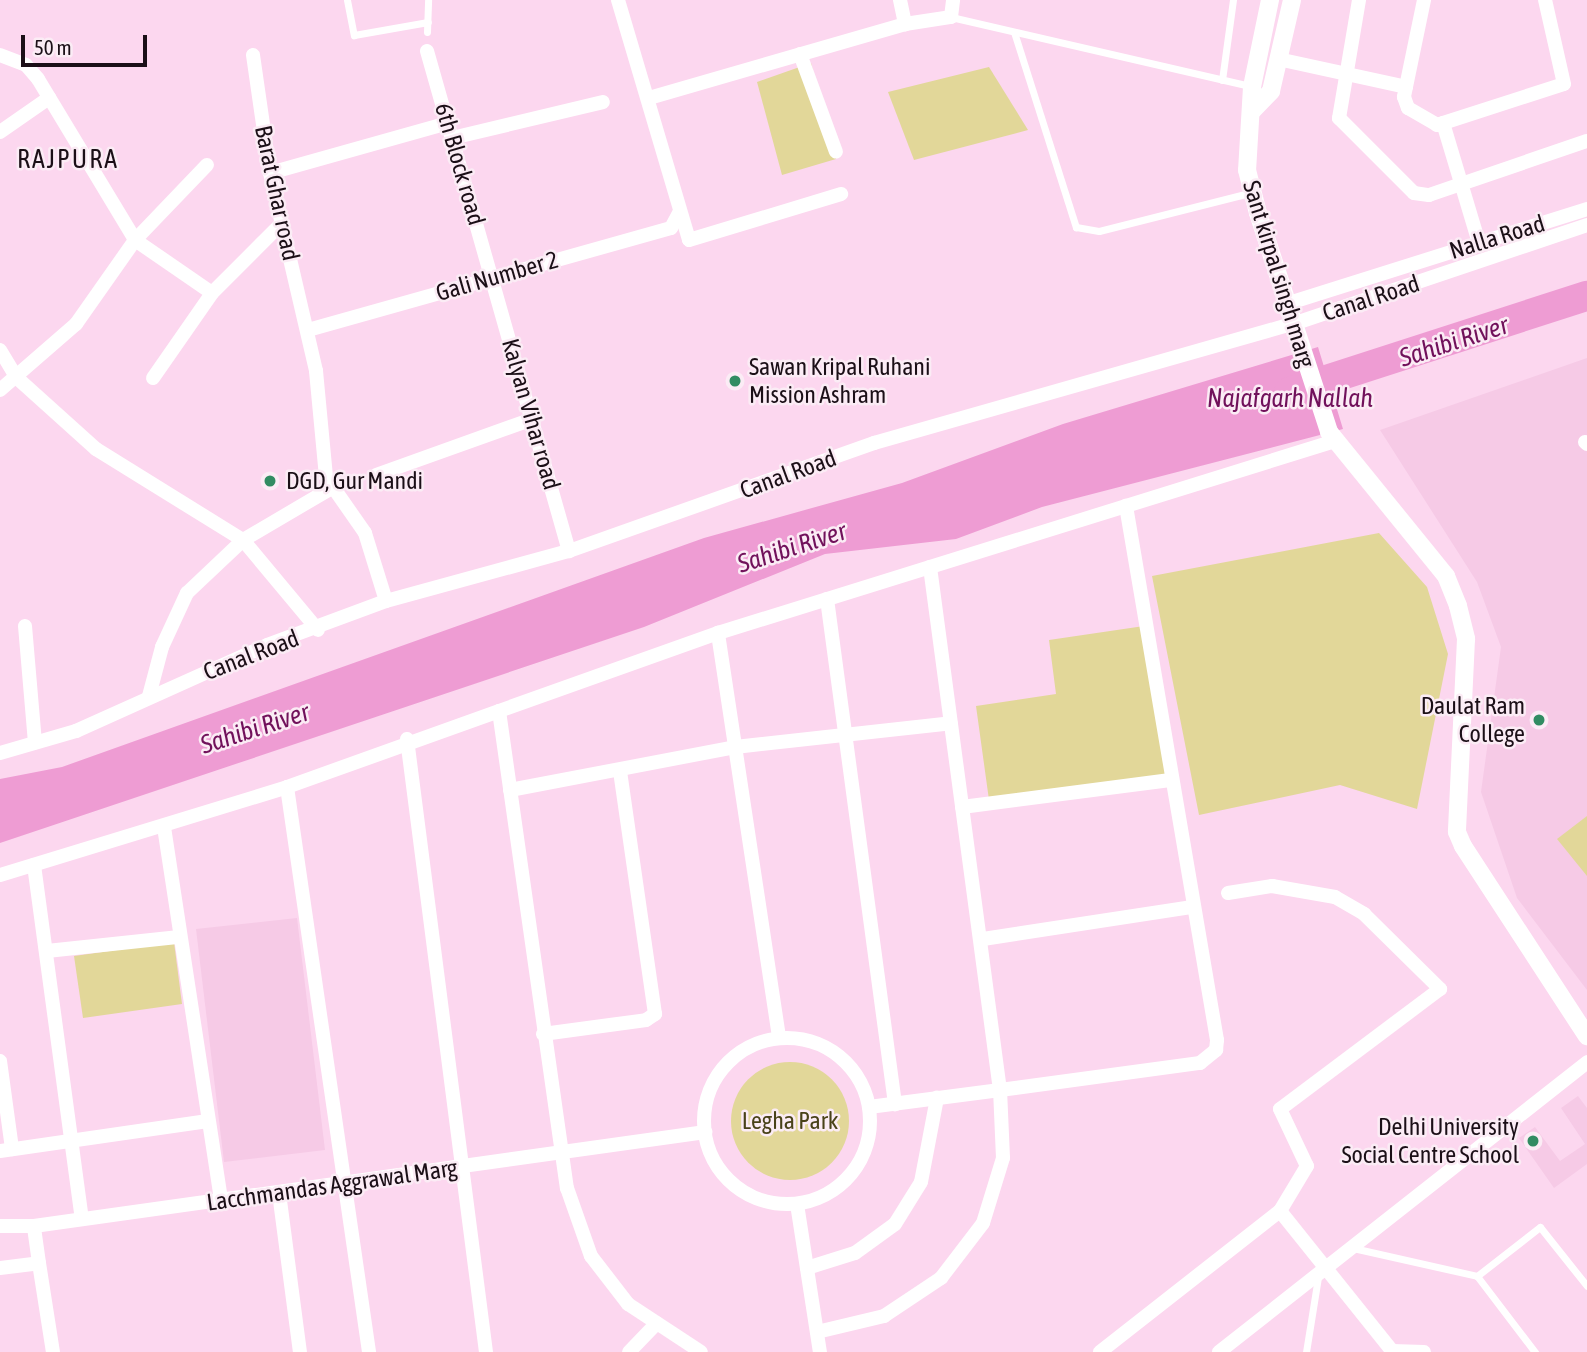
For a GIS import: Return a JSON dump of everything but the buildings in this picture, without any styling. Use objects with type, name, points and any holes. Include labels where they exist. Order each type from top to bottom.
[{"type":"street","points":[[618,0],[649,98],[679,214],[695,243],[841,194]]},
{"type":"street","points":[[900,0],[905,24]]},
{"type":"street","points":[[649,98],[905,24],[951,17],[953,0]]},
{"type":"street","name":"Sant kirpal singh marg","points":[[1270,0],[1252,86],[1247,170],[1286,303],[1332,437]]},
{"type":"street","points":[[1251,112],[1272,91],[1292,0]]},
{"type":"street","points":[[1359,0],[1339,118],[1373,156],[1421,196],[1587,141]]},
{"type":"street","points":[[1424,0],[1406,87],[1408,108],[1430,124],[1443,123],[1564,84],[1545,0]]},
{"type":"street","name":"6th Block road","points":[[427,51],[493,277]]},
{"type":"street","points":[[800,54],[836,152]]},
{"type":"street","points":[[0,55],[26,65],[135,240],[212,293]]},
{"type":"street","name":"Barat Ghar road","points":[[253,55],[270,173],[309,330],[330,489]]},
{"type":"street","points":[[1278,59],[1406,87]]},
{"type":"street","points":[[0,132],[49,98]]},
{"type":"street","points":[[452,138],[603,102]]},
{"type":"street","points":[[270,173],[448,123]]},
{"type":"street","points":[[1443,123],[1479,243]]},
{"type":"street","points":[[0,390],[76,324],[135,240],[207,165]]},
{"type":"street","name":"Nalla Road","points":[[1286,303],[1587,209]]},
{"type":"street","name":"Gali Number 2","points":[[309,330],[671,228],[679,214]]},
{"type":"street","points":[[153,378],[212,293],[282,223]]},
{"type":"street","name":"Canal Road","points":[[0,753],[35,743],[386,601],[569,551],[874,443],[1295,330],[1587,225]]},
{"type":"street","name":"Kalyan Vihar road","points":[[493,277],[569,551]]},
{"type":"street","points":[[0,350],[16,377],[96,449],[243,540],[318,630]]},
{"type":"street","points":[[376,475],[532,419]]},
{"type":"street","points":[[0,875],[164,827],[287,787],[407,740],[499,711],[718,633],[1125,506],[1332,437],[1446,576],[1458,606],[1466,639],[1457,832],[1587,1036]]},
{"type":"street","points":[[149,696],[162,646],[187,593],[243,540],[330,489],[365,533],[386,601]]},
{"type":"street","points":[[869,1107],[1209,1058],[1217,1040],[1170,780],[1125,506]]},
{"type":"street","points":[[817,1332],[895,1308],[941,1278],[983,1223],[1003,1158],[1000,1090],[983,939],[962,807],[930,567]]},
{"type":"street","points":[[827,599],[848,733],[895,1104]]},
{"type":"street","points":[[25,626],[35,743]]},
{"type":"street","points":[[718,633],[779,1037]]},
{"type":"street","points":[[499,711],[559,1151],[591,1256],[628,1304],[701,1352]]},
{"type":"street","points":[[510,790],[620,772],[735,747],[951,723]]},
{"type":"street","points":[[407,740],[466,1166],[486,1352]]},
{"type":"street","points":[[543,1034],[655,1014],[620,772]]},
{"type":"street","points":[[962,807],[1170,780]]},
{"type":"street","points":[[287,787],[369,1352]]},
{"type":"street","points":[[164,827],[221,1201]]},
{"type":"street","points":[[34,864],[75,1139],[82,1219]]},
{"type":"street","points":[[1100,1352],[1280,1211],[1307,1166],[1280,1109],[1440,989],[1364,915],[1335,897],[1272,886],[1228,893]]},
{"type":"street","points":[[983,939],[1193,907]]},
{"type":"street","points":[[47,951],[179,937]]},
{"type":"street","points":[[779,1037],[834,1052],[855,1072],[869,1107],[862,1158],[845,1181],[797,1204],[768,1202],[741,1190],[720,1170],[705,1132],[708,1092],[722,1067],[744,1048],[779,1037]]},
{"type":"street","points":[[0,1061],[6,1150],[208,1121]]},
{"type":"street","points":[[1219,1352],[1587,1062]]},
{"type":"street","points":[[807,1268],[855,1253],[895,1224],[921,1182],[937,1098]]},
{"type":"street","name":"Lacchmandas Aggrawal Marg","points":[[0,1227],[34,1226],[221,1201],[705,1132]]},
{"type":"street","points":[[279,1193],[300,1352]]},
{"type":"street","points":[[797,1204],[820,1352]]},
{"type":"street","points":[[1280,1211],[1321,1270],[1392,1351],[1424,1352]]},
{"type":"street","points":[[34,1226],[53,1352]]},
{"type":"street","points":[[0,1268],[39,1263]]},
{"type":"street","points":[[629,1352],[657,1323]]},
{"type":"lane","points":[[347,0],[354,35],[428,22]]},
{"type":"lane","points":[[427,32],[428,0]]},
{"type":"lane","points":[[1222,80],[1233,0]]},
{"type":"lane","points":[[951,17],[1252,86]]},
{"type":"lane","points":[[1014,32],[1076,227],[1099,231],[1253,192]]},
{"type":"lane","points":[[1477,1276],[1539,1227],[1587,1286]]},
{"type":"lane","points":[[1353,1247],[1477,1276],[1535,1352]]},
{"type":"lane","points":[[1306,1352],[1321,1270]]},
{"type":"shaded area","name":"Daulat Ram College","points":[[1587,358],[1587,990],[1517,898],[1481,792],[1501,647],[1477,582],[1380,430]]},
{"type":"shaded area","points":[[297,918],[325,1150],[224,1162],[196,929]]},
{"type":"shaded area","name":"Delhi University Social Centre School","points":[[1578,1096],[1587,1108],[1587,1164],[1554,1188],[1519,1138],[1535,1127],[1560,1161],[1585,1144],[1561,1108]]},
{"type":"green space","points":[[811,63],[836,159],[782,175],[757,82]]},
{"type":"green space","points":[[989,67],[1028,130],[914,160],[888,92]]},
{"type":"green space","points":[[1379,533],[1427,587],[1448,654],[1417,809],[1340,785],[1199,815],[1152,576]]},
{"type":"green space","points":[[1144,626],[1166,775],[989,800],[976,706],[1056,694],[1049,640]]},
{"type":"green space","points":[[1587,816],[1587,876],[1557,839]]},
{"type":"green space","points":[[174,942],[182,1004],[83,1018],[74,956]]},
{"type":"green space","name":"Legha Park","points":[[790,1062],[813,1066],[832,1079],[845,1098],[849,1121],[845,1144],[832,1163],[813,1176],[790,1180],[767,1176],[748,1163],[735,1144],[731,1121],[735,1098],[748,1079],[767,1066]]},
{"type":"water","name":"Najafgarh Nallah","points":[[1318,347],[1343,429],[1042,507],[956,539],[825,554],[644,627],[0,843],[0,779],[62,767],[704,538],[902,483],[1063,424]]},
{"type":"waterway","name":"Sahibi River","points":[[1289,392],[1587,296]]},
{"type":"place","name":"Sawan Kripal Ruhani Mission Ashram","points":[[735,381]]},
{"type":"place","name":"DGD, Gur Mandi","points":[[270,481]]},
{"type":"place","name":"Daulat Ram College","points":[[1539,720]]},
{"type":"place","name":"Delhi University Social Centre School","points":[[1533,1141]]},
{"type":"district","name":"RAJPURA","points":[[68,160]]}]
